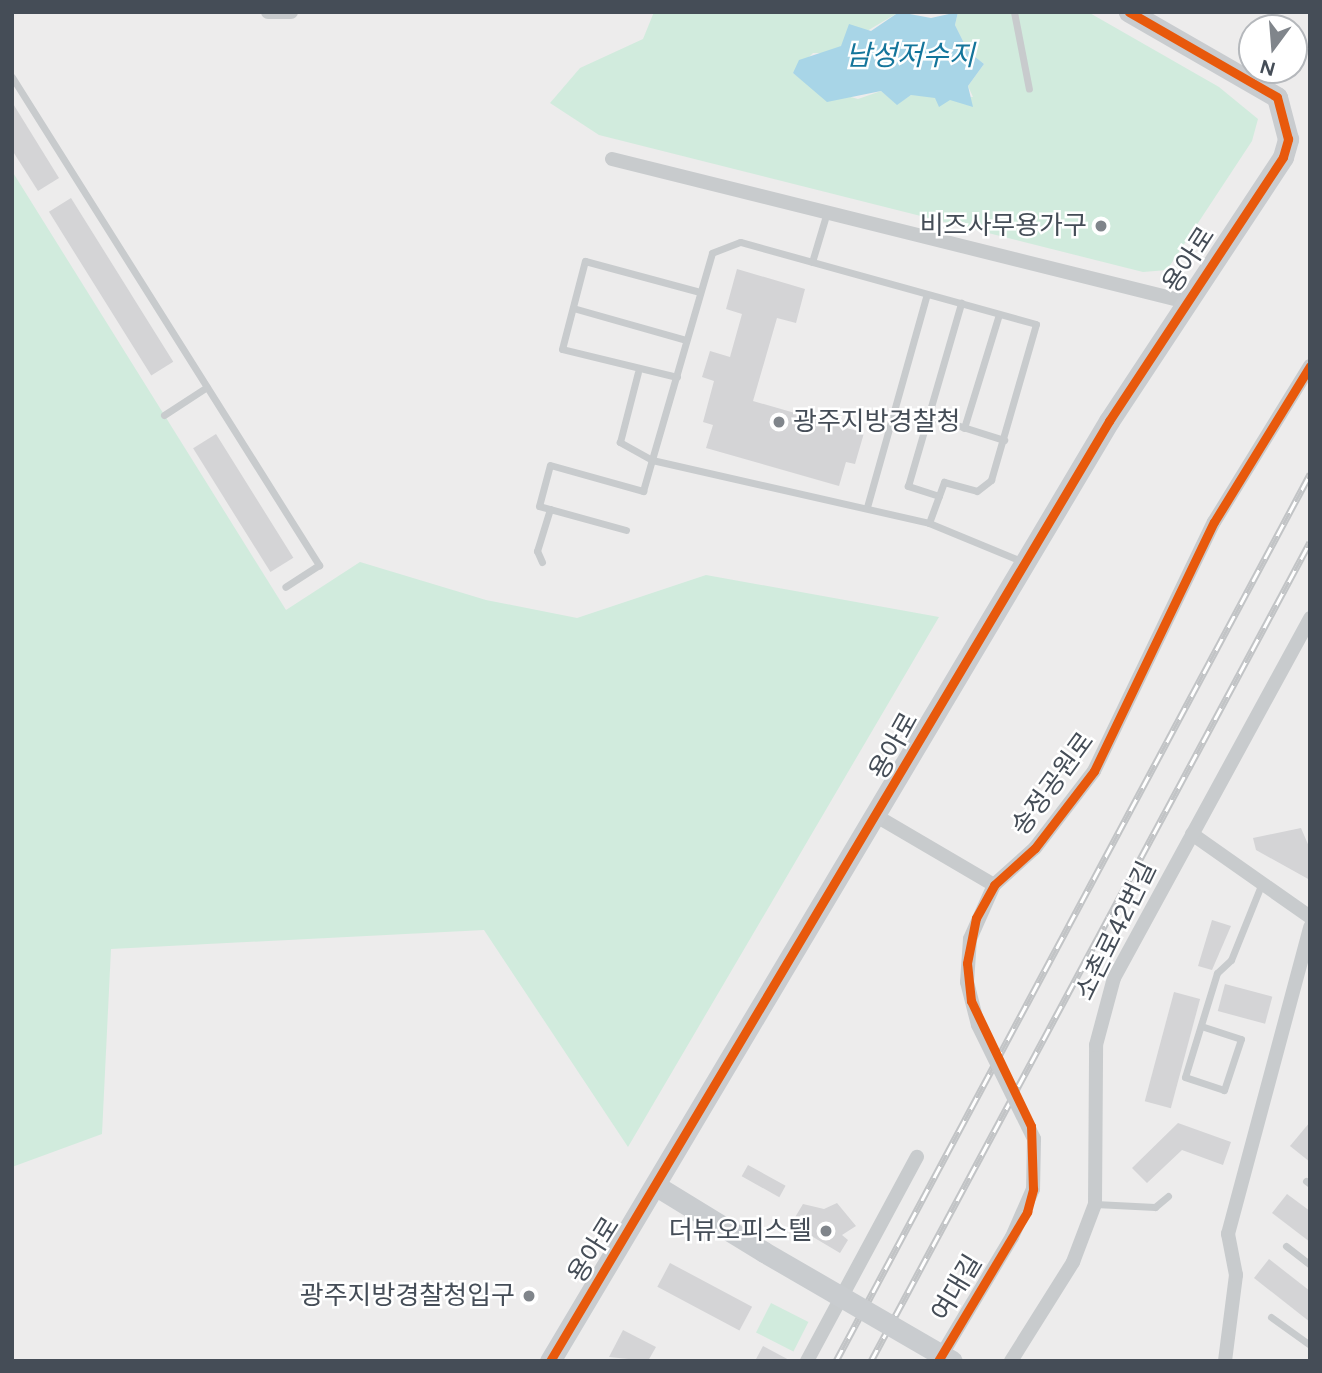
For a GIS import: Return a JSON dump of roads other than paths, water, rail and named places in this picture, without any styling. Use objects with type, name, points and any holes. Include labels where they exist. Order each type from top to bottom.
[{"type":"street","points":[[268,12],[291,12]]},
{"type":"street","name":"용아로","points":[[550,1361],[658,1187],[878,817],[1024,563],[1187,302],[1283,157],[1288,139],[1277,97],[1129,12]]},
{"type":"street","name":"용아로","points":[[612,159],[827,210],[1187,302]]},
{"type":"street","name":"송정공원로","points":[[1012,1237],[1033,1189],[1034,1139],[978,1025],[967,982],[970,939],[994,886],[1035,848],[1094,771],[1214,522],[1310,366]]},
{"type":"street","name":"소촌로42번길","points":[[1011,1361],[1073,1262],[1095,1204],[1099,1019],[1132,942],[1310,618]]},
{"type":"street","points":[[878,817],[994,886]]},
{"type":"street","points":[[1192,834],[1310,917]]},
{"type":"street","points":[[1225,1361],[1236,1275],[1228,1234],[1310,927]]},
{"type":"street","points":[[807,1361],[916,1157]]},
{"type":"street","points":[[658,1187],[764,1252],[953,1361]]},
{"type":"street","name":"여대길","points":[[938,1361],[1012,1237]]},
{"type":"lane","points":[[1014,12],[1029,89]]},
{"type":"lane","points":[[12,77],[320,565],[285,587]]},
{"type":"lane","points":[[812,262],[827,210]]},
{"type":"lane","points":[[626,530],[539,506],[550,465],[643,491],[712,253],[740,242],[1036,324],[991,480],[977,491],[944,482],[929,523]]},
{"type":"lane","points":[[677,377],[638,372],[562,349],[585,261],[700,292]]},
{"type":"lane","points":[[867,507],[927,294]]},
{"type":"lane","points":[[939,496],[908,486],[961,303]]},
{"type":"lane","points":[[573,308],[686,340]]},
{"type":"lane","points":[[964,428],[999,314]]},
{"type":"lane","points":[[638,372],[620,442],[652,460],[929,523],[1024,563]]},
{"type":"lane","points":[[164,415],[207,387]]},
{"type":"lane","points":[[928,416],[1004,440]]},
{"type":"lane","points":[[542,562],[537,551],[550,509]]},
{"type":"lane","points":[[1201,1026],[1241,1040],[1224,1090],[1185,1077],[1217,973],[1231,960],[1262,883]]},
{"type":"lane","points":[[1095,1204],[1156,1207],[1168,1196]]},
{"type":"lane","points":[[1286,1246],[1310,1265]]},
{"type":"lane","points":[[1271,1317],[1310,1345]]},
{"type":"water","name":"남성저수지","points":[[899,12],[931,18],[958,12],[955,25],[968,51],[984,64],[968,86],[973,107],[950,100],[939,107],[935,98],[911,95],[897,105],[881,91],[827,102],[793,73],[799,60],[841,46],[849,24],[871,31]]},
{"type":"railway","points":[[836,1361],[1310,474]]},
{"type":"railway","points":[[871,1361],[1310,542]]},
{"type":"place","name":"비즈사무용가구","points":[[1101,226]]},
{"type":"place","name":"광주지방경찰청","points":[[779,422]]},
{"type":"place","name":"더뷰오피스텔","points":[[826,1231]]},
{"type":"place","name":"광주지방경찰청입구","points":[[529,1296]]}]
